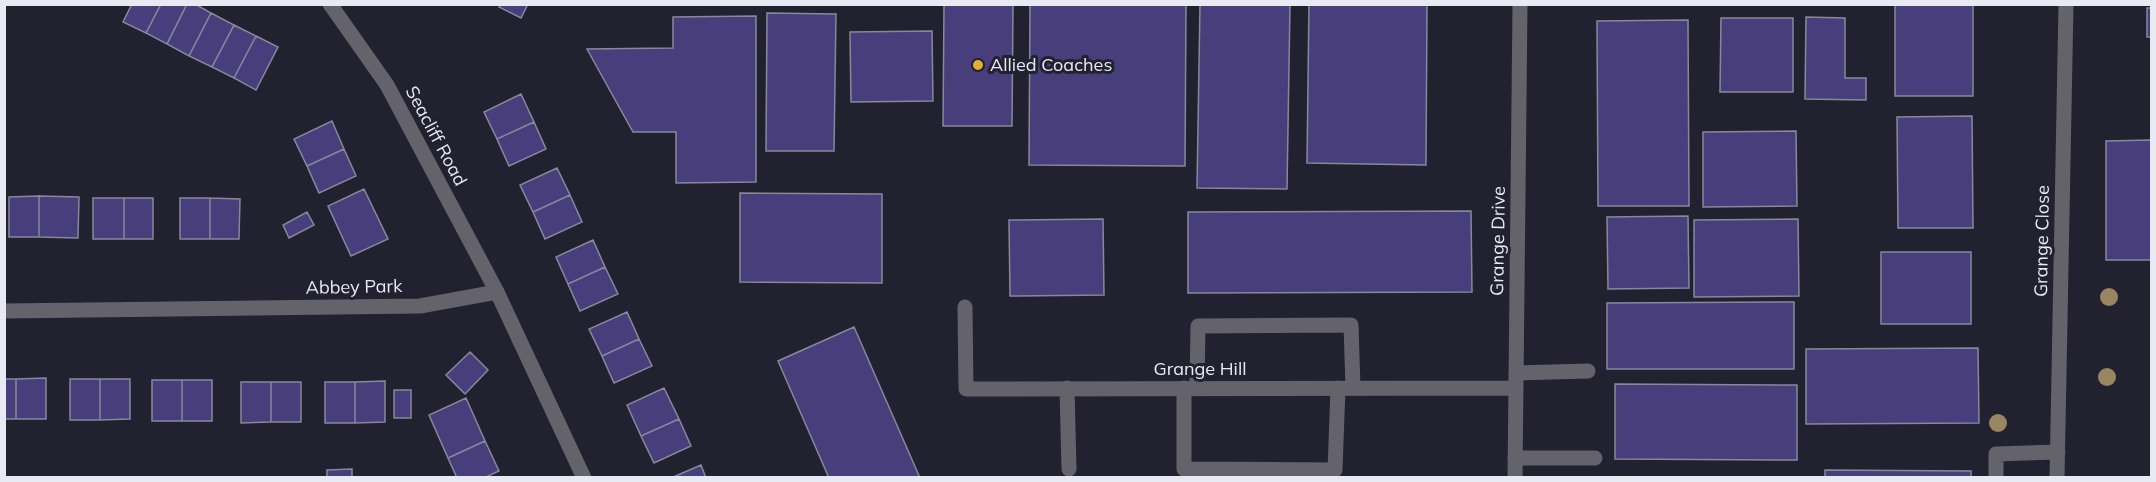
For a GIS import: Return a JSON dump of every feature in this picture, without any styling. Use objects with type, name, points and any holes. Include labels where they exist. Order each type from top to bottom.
[{"type":"street","name":"Seacliff Road","points":[[330,4],[387,85],[497,292]]},
{"type":"street","name":"Grange Drive","points":[[1515,477],[1520,4]]},
{"type":"street","name":"Grange Close","points":[[2057,477],[2066,4]]},
{"type":"street","name":"Abbey Park","points":[[4,311],[420,306],[497,292]]},
{"type":"street","points":[[497,292],[584,477]]},
{"type":"street","name":"Grange Hill","points":[[964,307],[966,389],[1345,388],[1515,380],[1588,371]]},
{"type":"street","points":[[1351,325],[1345,388],[1335,470],[1184,469],[1198,326],[1351,325]]},
{"type":"street","points":[[1067,388],[1069,469]]},
{"type":"street","points":[[1996,477],[1996,454],[2058,452]]},
{"type":"street","points":[[1515,458],[1595,458]]},
{"type":"building","points":[[132,4],[161,4],[146,33],[123,22]]},
{"type":"building","points":[[161,4],[187,4],[167,44],[146,33]]},
{"type":"building","points":[[187,4],[195,4],[211,13],[189,56],[167,44]]},
{"type":"building","points":[[501,4],[528,4],[521,18],[499,7]]},
{"type":"building","name":"Allied Coaches","points":[[944,4],[1013,4],[1012,126],[943,126]]},
{"type":"building","points":[[1030,4],[1186,4],[1185,166],[1029,165]]},
{"type":"building","points":[[1200,4],[1290,4],[1287,189],[1197,188]]},
{"type":"building","points":[[1309,4],[1427,4],[1426,165],[1307,163]]},
{"type":"building","points":[[1895,4],[1973,4],[1973,96],[1895,96]]},
{"type":"building","points":[[2147,8],[2152,8],[2152,37],[2147,37]]},
{"type":"building","points":[[211,13],[234,25],[212,67],[189,56]]},
{"type":"building","points":[[767,13],[836,14],[834,151],[766,151]]},
{"type":"building","points":[[756,16],[756,182],[676,183],[676,132],[633,132],[587,49],[673,48],[673,17]]},
{"type":"building","points":[[1806,17],[1845,18],[1845,78],[1866,78],[1866,100],[1805,99]]},
{"type":"building","points":[[1721,18],[1793,18],[1793,92],[1720,92]]},
{"type":"building","points":[[1688,20],[1689,206],[1598,206],[1597,21]]},
{"type":"building","points":[[234,25],[256,36],[234,78],[212,67]]},
{"type":"building","points":[[932,31],[933,101],[851,102],[850,32]]},
{"type":"building","points":[[256,36],[278,47],[256,90],[234,78]]},
{"type":"building","points":[[521,94],[534,122],[497,139],[484,112]]},
{"type":"building","points":[[1972,116],[1973,228],[1898,228],[1897,117]]},
{"type":"building","points":[[332,121],[344,149],[307,166],[294,139]]},
{"type":"building","points":[[534,122],[546,149],[509,166],[497,139]]},
{"type":"building","points":[[1796,131],[1797,206],[1703,207],[1703,132]]},
{"type":"building","points":[[2152,140],[2152,260],[2106,260],[2106,141]]},
{"type":"building","points":[[344,149],[356,176],[319,193],[307,166]]},
{"type":"building","points":[[557,168],[570,195],[533,212],[520,185]]},
{"type":"building","points":[[364,189],[388,239],[351,256],[328,206]]},
{"type":"building","points":[[740,193],[882,194],[882,283],[740,282]]},
{"type":"building","points":[[570,195],[582,222],[545,239],[533,212]]},
{"type":"building","points":[[39,196],[39,237],[9,237],[9,197]]},
{"type":"building","points":[[39,196],[79,197],[78,238],[39,237]]},
{"type":"building","points":[[93,198],[124,198],[124,239],[93,239]]},
{"type":"building","points":[[124,198],[153,198],[153,239],[124,239]]},
{"type":"building","points":[[180,198],[210,198],[210,239],[180,239]]},
{"type":"building","points":[[210,198],[240,199],[239,239],[210,239]]},
{"type":"building","points":[[1471,211],[1472,292],[1188,293],[1188,212]]},
{"type":"building","points":[[307,212],[314,225],[289,238],[283,225]]},
{"type":"building","points":[[1688,216],[1689,288],[1608,289],[1607,217]]},
{"type":"building","points":[[1103,219],[1104,295],[1010,296],[1009,220]]},
{"type":"building","points":[[1798,219],[1799,296],[1694,297],[1694,220]]},
{"type":"building","points":[[593,240],[605,267],[568,284],[556,257]]},
{"type":"building","points":[[1881,252],[1971,252],[1971,324],[1881,324]]},
{"type":"building","points":[[605,267],[618,294],[580,311],[568,284]]},
{"type":"building","points":[[1794,302],[1794,369],[1607,369],[1607,303]]},
{"type":"building","points":[[627,312],[639,339],[602,356],[589,329]]},
{"type":"building","points":[[854,327],[920,478],[829,478],[778,361]]},
{"type":"building","points":[[639,339],[652,366],[614,383],[602,356]]},
{"type":"building","points":[[1978,348],[1979,423],[1806,424],[1806,349]]},
{"type":"building","points":[[470,352],[488,370],[465,394],[446,375]]},
{"type":"building","points":[[46,378],[46,419],[16,419],[16,379]]},
{"type":"building","points":[[4,379],[16,379],[16,419],[4,419]]},
{"type":"building","points":[[70,379],[100,379],[100,420],[70,420]]},
{"type":"building","points":[[100,379],[130,379],[130,419],[100,420]]},
{"type":"building","points":[[152,380],[182,380],[182,421],[152,421]]},
{"type":"building","points":[[182,380],[212,380],[212,421],[182,421]]},
{"type":"building","points":[[385,381],[385,422],[355,423],[355,382]]},
{"type":"building","points":[[241,382],[271,382],[271,422],[241,423]]},
{"type":"building","points":[[271,382],[301,382],[301,422],[271,422]]},
{"type":"building","points":[[325,382],[355,382],[355,423],[325,423]]},
{"type":"building","points":[[1615,384],[1797,385],[1797,460],[1615,459]]},
{"type":"building","points":[[664,388],[679,419],[641,436],[627,405]]},
{"type":"building","points":[[394,390],[411,390],[411,418],[394,418]]},
{"type":"building","points":[[466,398],[485,441],[448,458],[429,415]]},
{"type":"building","points":[[679,419],[691,446],[654,463],[641,436]]},
{"type":"building","points":[[485,441],[499,471],[484,478],[457,478],[448,458]]},
{"type":"building","points":[[701,465],[706,478],[671,478]]},
{"type":"building","points":[[352,469],[352,478],[327,478],[327,470]]},
{"type":"building","points":[[1825,470],[1971,471],[1971,478],[1825,478]]},
{"type":"place","name":"Allied Coaches","points":[[978,65]]}]
